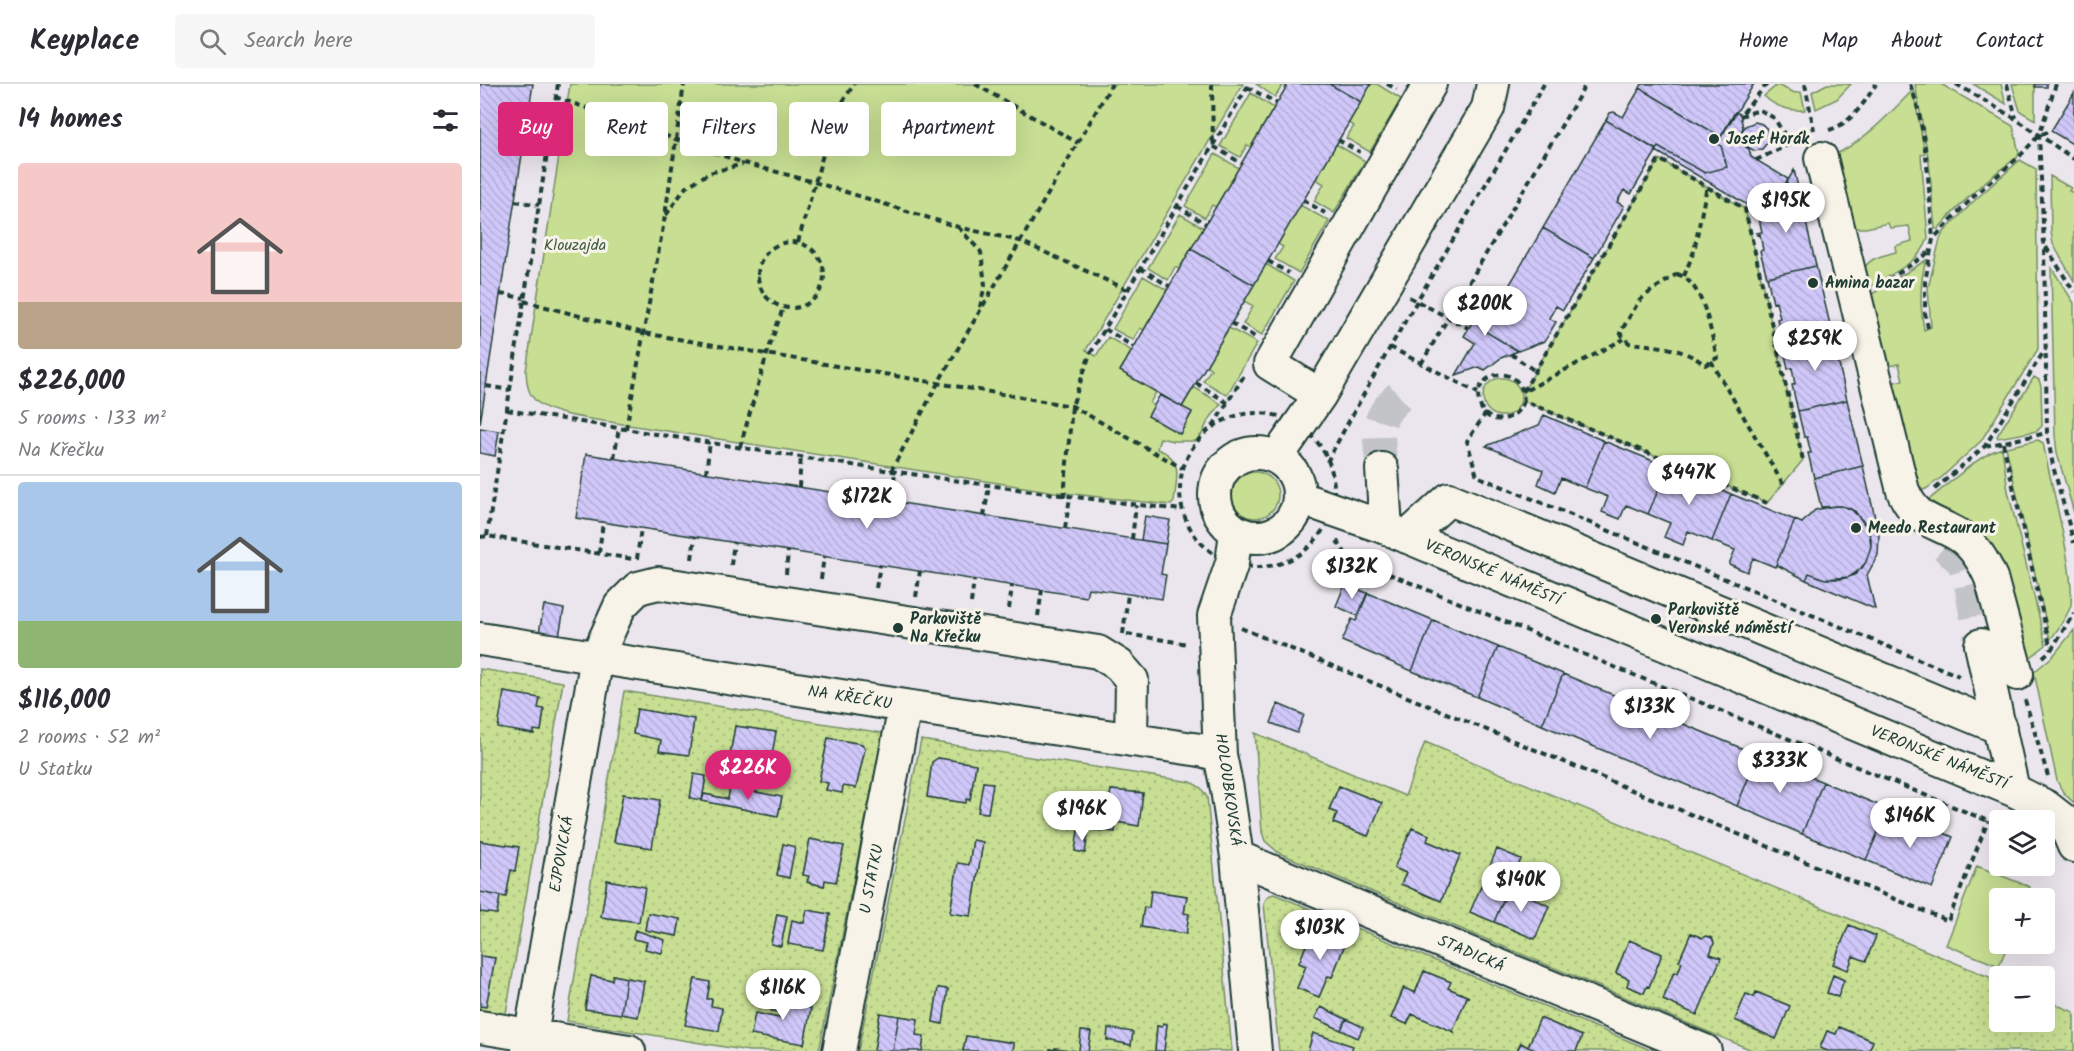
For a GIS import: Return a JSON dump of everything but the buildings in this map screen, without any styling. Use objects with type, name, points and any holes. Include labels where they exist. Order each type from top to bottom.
[{"type":"street","points":[[1320,395],[1270,364],[1430,84]]},
{"type":"street","points":[[1277,457],[1320,395],[1488,108],[1493,84]]},
{"type":"street","points":[[1821,158],[1903,491],[1910,507],[1920,516],[1962,537],[1985,564],[1991,578],[2017,674]]},
{"type":"street","points":[[1248,453],[1263,453],[1277,457],[1287,464],[1299,486],[1300,498],[1296,512],[1288,524],[1264,537],[1250,537],[1236,532],[1225,522],[1217,510],[1214,495],[1220,474],[1235,458],[1248,453]]},
{"type":"street","points":[[1382,470],[1396,533]]},
{"type":"street","name":"VERONSKÉ NÁMĚSTÍ","points":[[1300,498],[1328,517],[1396,533],[2013,790]]},
{"type":"street","name":"VERONSKÉ NÁMĚSTÍ","points":[[1396,533],[1449,499],[2000,728],[2013,790]]},
{"type":"street","name":"HOLOUBKOVSKÁ","points":[[1236,532],[1246,568],[1214,616],[1220,755],[1237,856],[1255,1051]]},
{"type":"street","name":"EJPOVICKÁ","points":[[529,1044],[597,657],[620,606],[638,588],[658,583],[1098,652],[1119,665],[1132,680],[1131,740]]},
{"type":"street","name":"NA KŘEČKU","points":[[480,639],[1200,750],[1220,755]]},
{"type":"street","points":[[1981,645],[2000,728]]},
{"type":"street","name":"U STATKU","points":[[839,1051],[905,706]]},
{"type":"street","points":[[2013,790],[2045,806],[2063,820],[2074,846]]},
{"type":"street","name":"STADICKÁ","points":[[1237,856],[1705,1051]]},
{"type":"street","points":[[480,1027],[529,1044],[628,1051]]},
{"type":"path","points":[[554,102],[558,84]]},
{"type":"path","points":[[626,429],[665,216],[684,84]]},
{"type":"path","points":[[798,242],[834,116],[854,84]]},
{"type":"path","points":[[975,84],[1078,143]]},
{"type":"path","points":[[892,502],[893,471],[938,383],[978,318],[1020,241],[1112,84]]},
{"type":"path","points":[[1212,84],[1213,146]]},
{"type":"path","points":[[1327,462],[1416,301],[1544,84]]},
{"type":"path","points":[[1421,364],[1586,84]]},
{"type":"path","points":[[1767,84],[1740,116],[1760,110],[1774,118],[1790,143]]},
{"type":"path","points":[[1805,84],[1821,158]]},
{"type":"path","points":[[1910,84],[1925,153],[1933,239],[1925,282],[1925,313],[1928,328]]},
{"type":"path","points":[[1956,84],[2016,119],[2074,159]]},
{"type":"path","points":[[2007,84],[2016,119]]},
{"type":"path","points":[[2056,84],[2039,135],[2044,245],[2047,433],[2053,466],[2074,543]]},
{"type":"path","points":[[1064,496],[1072,406],[1090,354],[1248,85],[1277,104]]},
{"type":"path","points":[[555,98],[744,163],[814,182],[958,227],[1020,241],[1128,290]]},
{"type":"path","points":[[1933,239],[1975,195],[2020,156],[2039,135],[2051,131]]},
{"type":"path","points":[[1338,140],[1363,154]]},
{"type":"path","points":[[1213,146],[1241,164]]},
{"type":"path","points":[[487,536],[546,156]]},
{"type":"path","points":[[1523,392],[1659,159],[1745,209],[1803,460]]},
{"type":"path","points":[[665,216],[686,187],[709,173],[744,163]]},
{"type":"path","points":[[1684,276],[1694,251],[1707,186]]},
{"type":"path","points":[[1303,200],[1328,214]]},
{"type":"path","points":[[514,201],[539,205]]},
{"type":"path","points":[[1177,206],[1206,224]]},
{"type":"path","points":[[958,227],[981,252],[985,285],[978,318]]},
{"type":"path","points":[[798,242],[810,247],[819,257],[824,267],[823,286],[809,303],[793,309],[783,308],[771,303],[764,296],[758,283],[758,267],[764,254],[779,243],[798,242]]},
{"type":"path","points":[[2044,245],[2074,292]]},
{"type":"path","points":[[1857,301],[1932,250]]},
{"type":"path","points":[[1268,261],[1292,274]]},
{"type":"path","points":[[1140,268],[1169,286]]},
{"type":"path","points":[[1677,274],[1689,279],[1703,304],[1717,357],[1705,364],[1681,351],[1629,343],[1624,339],[1620,333],[1639,301],[1677,274]]},
{"type":"path","points":[[500,294],[644,333],[1072,406],[1182,468]]},
{"type":"path","points":[[1416,301],[1468,328]]},
{"type":"path","points":[[740,447],[783,308]]},
{"type":"path","points":[[1231,323],[1264,342]]},
{"type":"path","points":[[1105,329],[1134,347]]},
{"type":"path","points":[[1523,392],[1624,339]]},
{"type":"path","points":[[1390,347],[1478,393]]},
{"type":"path","points":[[1910,507],[1943,483],[1985,446],[2046,347]]},
{"type":"path","points":[[1511,354],[1535,371]]},
{"type":"path","points":[[1711,361],[1783,484]]},
{"type":"path","points":[[1506,374],[1520,383],[1524,401],[1515,416],[1497,420],[1482,409],[1478,401],[1478,393],[1482,384],[1489,378],[1506,374]]},
{"type":"path","points":[[1196,383],[1228,403]]},
{"type":"path","points":[[486,386],[510,390]]},
{"type":"path","points":[[1524,401],[1767,503]]},
{"type":"path","points":[[507,410],[989,486],[1070,498],[1182,510]]},
{"type":"path","points":[[1247,413],[1270,413],[1299,425],[1322,447],[1333,476],[1328,517],[1306,550],[1284,562],[1246,568],[1203,545],[1190,529],[1182,510],[1179,490],[1182,468],[1200,437],[1226,418],[1247,413]]},
{"type":"path","points":[[614,458],[619,428]]},
{"type":"path","points":[[1985,446],[2047,433]]},
{"type":"path","points":[[706,473],[710,442]]},
{"type":"path","points":[[2003,442],[2051,650]]},
{"type":"path","points":[[799,487],[801,456]]},
{"type":"path","points":[[984,516],[989,486]]},
{"type":"path","points":[[1065,528],[1070,498]]},
{"type":"path","points":[[1131,539],[1136,505]]},
{"type":"path","points":[[1238,626],[1948,921],[1988,821],[1348,556],[1328,517]]},
{"type":"path","points":[[599,553],[603,522]]},
{"type":"path","points":[[637,559],[641,528]]},
{"type":"path","points":[[480,537],[487,536],[648,561]]},
{"type":"path","points":[[691,567],[695,536]]},
{"type":"path","points":[[729,573],[734,542]]},
{"type":"path","points":[[785,582],[788,551]]},
{"type":"path","points":[[820,587],[824,556]]},
{"type":"path","points":[[875,595],[880,565]]},
{"type":"path","points":[[915,602],[920,571]]},
{"type":"path","points":[[970,610],[974,580]]},
{"type":"path","points":[[1008,616],[1012,586]]},
{"type":"path","points":[[1037,620],[1042,590]]},
{"type":"path","points":[[1124,634],[1128,594]]},
{"type":"path","points":[[2017,674],[2029,669],[2051,650],[2074,613]]},
{"type":"path","points":[[1113,632],[1194,645]]},
{"type":"green space","name":"Klouzajda","points":[[570,84],[1243,84],[1086,350],[1096,356],[1108,337],[1132,351],[1120,371],[1156,392],[1150,403],[1154,406],[1148,416],[1180,434],[1192,413],[1182,407],[1194,387],[1221,404],[1196,441],[1173,441],[1160,438],[1157,449],[1172,458],[1177,471],[1174,502],[1171,505],[1055,492],[585,418],[543,406],[531,394],[526,371],[559,156],[573,156],[573,102],[567,102]]},
{"type":"green space","points":[[1256,84],[1288,84],[1287,87],[1283,85],[1275,97]]},
{"type":"green space","points":[[1371,84],[1377,84],[1401,99],[1370,152],[1346,138],[1354,126],[1348,123]]},
{"type":"green space","points":[[1827,84],[1851,84],[1837,99],[1816,109],[1812,92]]},
{"type":"green space","points":[[1915,84],[1941,84],[2013,126],[2019,153],[2017,158],[1975,191],[1938,229],[1935,229],[1929,162]]},
{"type":"green space","points":[[1973,84],[2001,84],[2006,104]]},
{"type":"green space","points":[[2012,84],[2035,84],[2035,120],[2020,111]]},
{"type":"green space","points":[[1777,85],[1795,93],[1801,92],[1805,110],[1783,108],[1764,96]]},
{"type":"green space","points":[[1913,90],[1925,153],[1921,155],[1928,238],[1924,247],[1911,262],[1866,289],[1862,271],[1865,266],[1876,258],[1896,252],[1895,246],[1912,241],[1909,226],[1890,228],[1888,223],[1854,228],[1832,156],[1865,136]]},
{"type":"green space","points":[[1251,93],[1274,108],[1251,147],[1247,145],[1240,157],[1220,146]]},
{"type":"green space","points":[[1336,144],[1365,161],[1334,213],[1314,201],[1324,184],[1316,179]]},
{"type":"green space","points":[[1215,154],[1239,168],[1216,207],[1212,205],[1205,218],[1185,206]]},
{"type":"green space","points":[[1659,159],[1745,209],[1803,460],[1767,503],[1524,401],[1523,392]]},
{"type":"green space","points":[[2020,160],[2036,169],[2038,349],[1981,441],[1942,477],[1926,489],[1918,491],[1884,385],[1903,380],[1899,364],[1880,368],[1868,299],[1872,294],[1926,260],[1921,286],[1922,312],[1924,330],[1931,327],[1928,288],[1943,233],[1976,199]]},
{"type":"green space","points":[[2050,176],[2071,188],[2069,191],[2074,193],[2074,281],[2053,244]]},
{"type":"green space","points":[[1300,205],[1329,221],[1299,273],[1275,259],[1283,247],[1278,244]]},
{"type":"green space","points":[[1180,214],[1204,228],[1179,269],[1175,267],[1168,280],[1148,268]]},
{"type":"green space","points":[[1266,264],[1294,281],[1262,335],[1243,324],[1253,306],[1244,301]]},
{"type":"green space","points":[[2051,267],[2074,303],[2074,513],[2057,453],[2055,435]]},
{"type":"green space","points":[[1143,276],[1167,290],[1144,330],[1140,328],[1133,340],[1113,329]]},
{"type":"green space","points":[[1229,328],[1257,343],[1227,395],[1203,381],[1211,369],[1206,365]]},
{"type":"green space","points":[[2034,377],[2039,380],[2041,386],[2042,426],[2037,431],[1998,438],[1997,436]]},
{"type":"green space","points":[[1502,378],[1516,383],[1521,397],[1516,411],[1502,416],[1488,411],[1483,397],[1488,383]]},
{"type":"green space","points":[[2038,440],[2043,443],[2066,548],[2071,588],[2069,610],[2050,640],[2006,447]]},
{"type":"green space","points":[[2002,448],[2008,491],[2046,645],[2027,660],[2004,592],[1923,504],[1971,465]]},
{"type":"green space","points":[[1255,472],[1271,479],[1278,495],[1271,511],[1255,518],[1239,511],[1232,495],[1239,479]]},
{"type":"green space","points":[[2074,630],[2074,803],[2063,792],[2057,781],[2034,672],[2053,656]]},
{"type":"green space","points":[[480,669],[563,682],[504,1025],[480,1021],[480,1006],[486,1006],[495,958],[480,956],[480,912],[497,914],[500,896],[511,870],[515,871],[518,847],[480,841]],"holes":[[[504,692],[539,698],[538,708],[544,710],[541,731],[534,730],[534,733]]]},
{"type":"green space","points":[[624,691],[883,733],[819,1051],[749,1051],[567,1021]],"holes":[[[637,709],[694,719],[688,755],[659,751],[661,740],[633,733]],[[735,726],[776,732],[728,767]],[[828,738],[862,744],[865,749],[856,788],[843,786],[826,790],[828,783],[819,781]],[[706,776],[702,800],[691,798]],[[730,787],[782,797],[778,816],[702,801],[704,794],[728,799]],[[623,794],[660,800],[651,848],[614,842]],[[810,839],[844,846],[836,882],[825,880],[824,886],[808,883],[809,876],[803,875]],[[783,845],[789,878],[777,875]],[[607,880],[645,887],[638,922],[601,917]],[[807,910],[830,914],[823,950],[788,944],[792,921],[804,923]],[[777,914],[787,916],[780,946],[771,944]],[[680,919],[677,936],[645,930],[647,920]],[[635,931],[664,940],[662,953],[645,949],[647,942],[633,939]],[[613,975],[644,981],[638,1017],[585,1008],[591,976],[612,980]],[[695,979],[710,982],[707,999],[712,1000],[711,1006],[722,1009],[719,1030],[686,1025]],[[774,992],[795,997],[794,1005],[811,1008],[804,1044],[751,1035],[756,1013],[779,1018],[780,1012],[771,1010]]]},
{"type":"green space","points":[[1255,733],[1405,796],[1425,742],[1989,977],[1989,1032],[2055,1032],[2055,1004],[2074,1012],[2074,1051],[1869,1051],[1873,1041],[1840,1027],[1836,1034],[1827,1031],[1820,1047],[1828,1051],[1754,1051],[1279,853],[1265,841],[1262,832]],"holes":[[[1339,786],[1381,803],[1368,836],[1334,823],[1337,813],[1329,809]],[[1412,828],[1429,835],[1427,841],[1460,855],[1441,901],[1402,884],[1406,873],[1395,868]],[[1509,886],[1549,906],[1535,938],[1470,912]],[[1849,925],[1876,936],[1866,960],[1853,956],[1847,970],[1833,964]],[[1691,933],[1702,938],[1706,936],[1712,938],[1714,943],[1710,954],[1720,958],[1697,1014],[1663,1000],[1674,972],[1678,973],[1682,962],[1679,961]],[[1629,940],[1662,954],[1649,987],[1647,986],[1644,993],[1627,986],[1629,979],[1616,973]],[[1833,975],[1844,980],[1837,997],[1827,993]],[[1756,992],[1789,1006],[1776,1039],[1735,1020],[1746,994],[1754,997]]]},
{"type":"green space","points":[[921,740],[1191,782],[1201,788],[1207,797],[1232,1051],[1164,1051],[1167,1024],[1163,1023],[1162,1027],[1157,1026],[1155,1051],[1088,1051],[1091,1032],[1082,1031],[1079,1051],[1055,1048],[1050,1051],[1013,1051],[1014,1043],[966,1036],[963,1051],[922,1051],[924,1037],[916,1035],[918,1019],[880,1013],[874,1051],[858,1051]],"holes":[[[938,758],[976,764],[970,800],[966,799],[965,803],[927,797],[932,763]],[[983,782],[993,784],[988,813],[979,812]],[[1111,790],[1143,793],[1138,826],[1116,822],[1115,832],[1096,830],[1098,819],[1106,819]],[[1079,831],[1088,833],[1084,853],[1075,851]],[[973,840],[983,842],[971,916],[950,912],[958,863],[969,865]],[[1152,891],[1187,896],[1184,913],[1189,915],[1186,934],[1141,927],[1144,908],[1149,908]],[[938,988],[948,990],[942,1024],[933,1022]],[[1109,1029],[1132,1033],[1131,1045],[1107,1040]]]},
{"type":"green space","points":[[1977,866],[1989,871],[1989,876],[2002,876],[2030,887],[1989,888],[1989,954],[2004,954],[1999,966],[1946,945]]},
{"type":"green space","points":[[1274,894],[1653,1051],[1576,1051],[1582,1036],[1540,1018],[1528,1047],[1521,1043],[1517,1051],[1351,1051],[1352,1047],[1313,1034],[1308,1051],[1279,1051],[1264,904],[1268,897]],"holes":[[[1312,930],[1326,936],[1329,930],[1346,937],[1332,977],[1328,976],[1319,997],[1297,988],[1306,966],[1299,963]],[[1424,971],[1450,982],[1448,988],[1469,997],[1467,997],[1454,1032],[1412,1014],[1407,1024],[1391,1018],[1403,988],[1415,993]],[[1321,1007],[1363,1027],[1358,1038],[1315,1018]]]},
{"type":"tunnel","points":[[1382,469],[1379,427],[1386,411],[1403,393]]},
{"type":"tunnel","points":[[1945,546],[1963,562],[1970,584],[1981,645]]},
{"type":"place","name":"Josef Horák","points":[[1714,139]]},
{"type":"place","name":"Amina bazar","points":[[1813,283]]},
{"type":"place","name":"Meedo Restaurant","points":[[1856,528]]},
{"type":"place","name":"Parkoviště Veronské náměstí","points":[[1656,619]]},
{"type":"place","name":"Parkoviště Na Křečku","points":[[898,628]]}]
